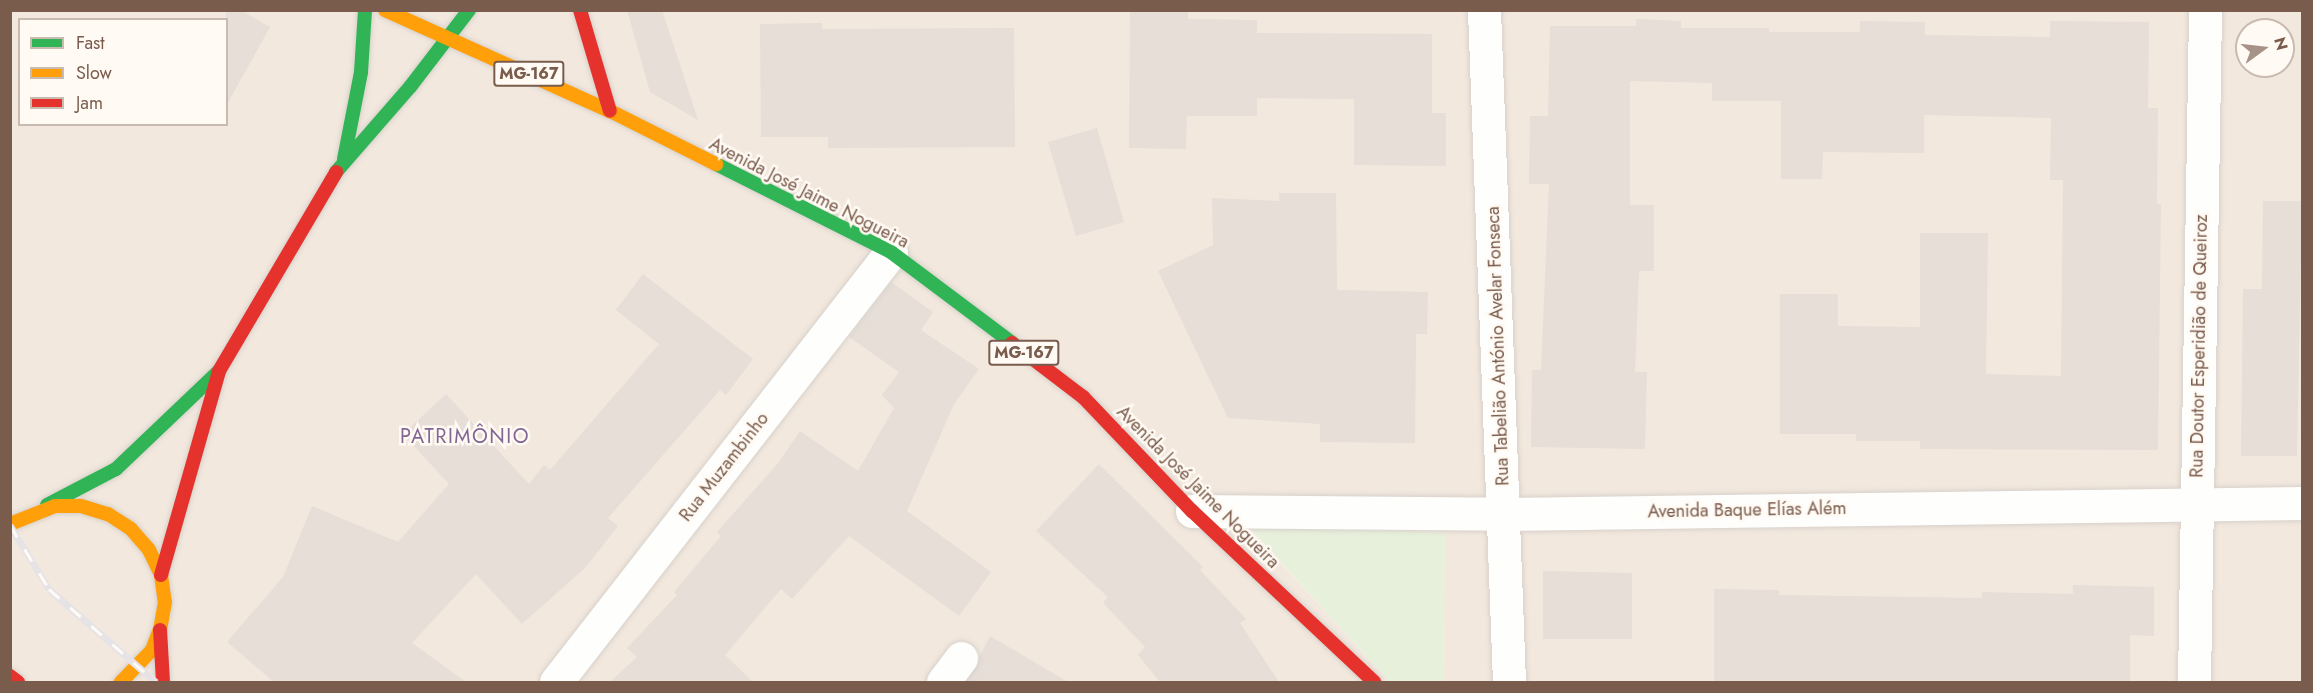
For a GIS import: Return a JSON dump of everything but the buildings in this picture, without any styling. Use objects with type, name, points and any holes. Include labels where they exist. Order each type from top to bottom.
[{"type":"street","points":[[344,159],[361,72],[365,10]]},
{"type":"street","name":"Avenida José Jaime Nogueira","points":[[385,10],[610,111],[891,252],[1083,398],[1192,511],[1374,682]]},
{"type":"street","points":[[161,575],[219,371],[344,159],[449,37],[469,10]]},
{"type":"street","points":[[580,10],[610,111]]},
{"type":"street","name":"Rua Tabelião António Avelar Fonseca","points":[[1484,10],[1505,514],[1509,682]]},
{"type":"street","name":"Rua Doutor Esperidião de Queiroz","points":[[2194,682],[2205,10]]},
{"type":"street","name":"Rua Muzambinho","points":[[556,682],[891,252]]},
{"type":"street","points":[[10,525],[116,469],[219,371]]},
{"type":"street","name":"Avenida Baque Elías Além","points":[[1192,511],[1505,514],[2197,502],[2302,503]]},
{"type":"street","points":[[28,514],[55,506],[81,506],[108,514],[131,529],[149,550],[161,575],[165,602],[160,629],[163,682]]},
{"type":"street","points":[[121,682],[145,659],[160,629]]},
{"type":"street","points":[[10,676],[18,682]]},
{"type":"shaded area","points":[[10,11],[2302,11],[2302,682],[1443,682],[1445,532],[1248,527],[1390,682],[11,682]]},
{"type":"green space","points":[[1248,526],[1445,532],[1443,682],[1390,682]]},
{"type":"railway","points":[[10,525],[49,589],[156,682]]},
{"type":"traffic: fast","points":[[344,159],[361,72],[365,10]]},
{"type":"traffic: fast","points":[[336,172],[410,87],[469,10]]},
{"type":"traffic: fast","points":[[716,164],[891,252],[1012,343]]},
{"type":"traffic: fast","points":[[47,505],[116,469],[218,372]]},
{"type":"traffic: slow","points":[[385,10],[610,111],[716,164]]},
{"type":"traffic: slow","points":[[10,524],[55,506],[81,506],[108,514],[131,529],[149,550],[161,575],[165,602],[160,629],[152,650],[121,682]]},
{"type":"traffic: jam","points":[[580,10],[610,111]]},
{"type":"traffic: jam","points":[[161,575],[219,371],[336,172]]},
{"type":"traffic: jam","points":[[1012,343],[1083,397],[1192,511],[1374,682]]},
{"type":"traffic: jam","points":[[160,630],[163,682]]},
{"type":"traffic: jam","points":[[10,676],[18,682]]},
{"type":"district","name":"PATRIMÔNIO","points":[[465,436]]}]
